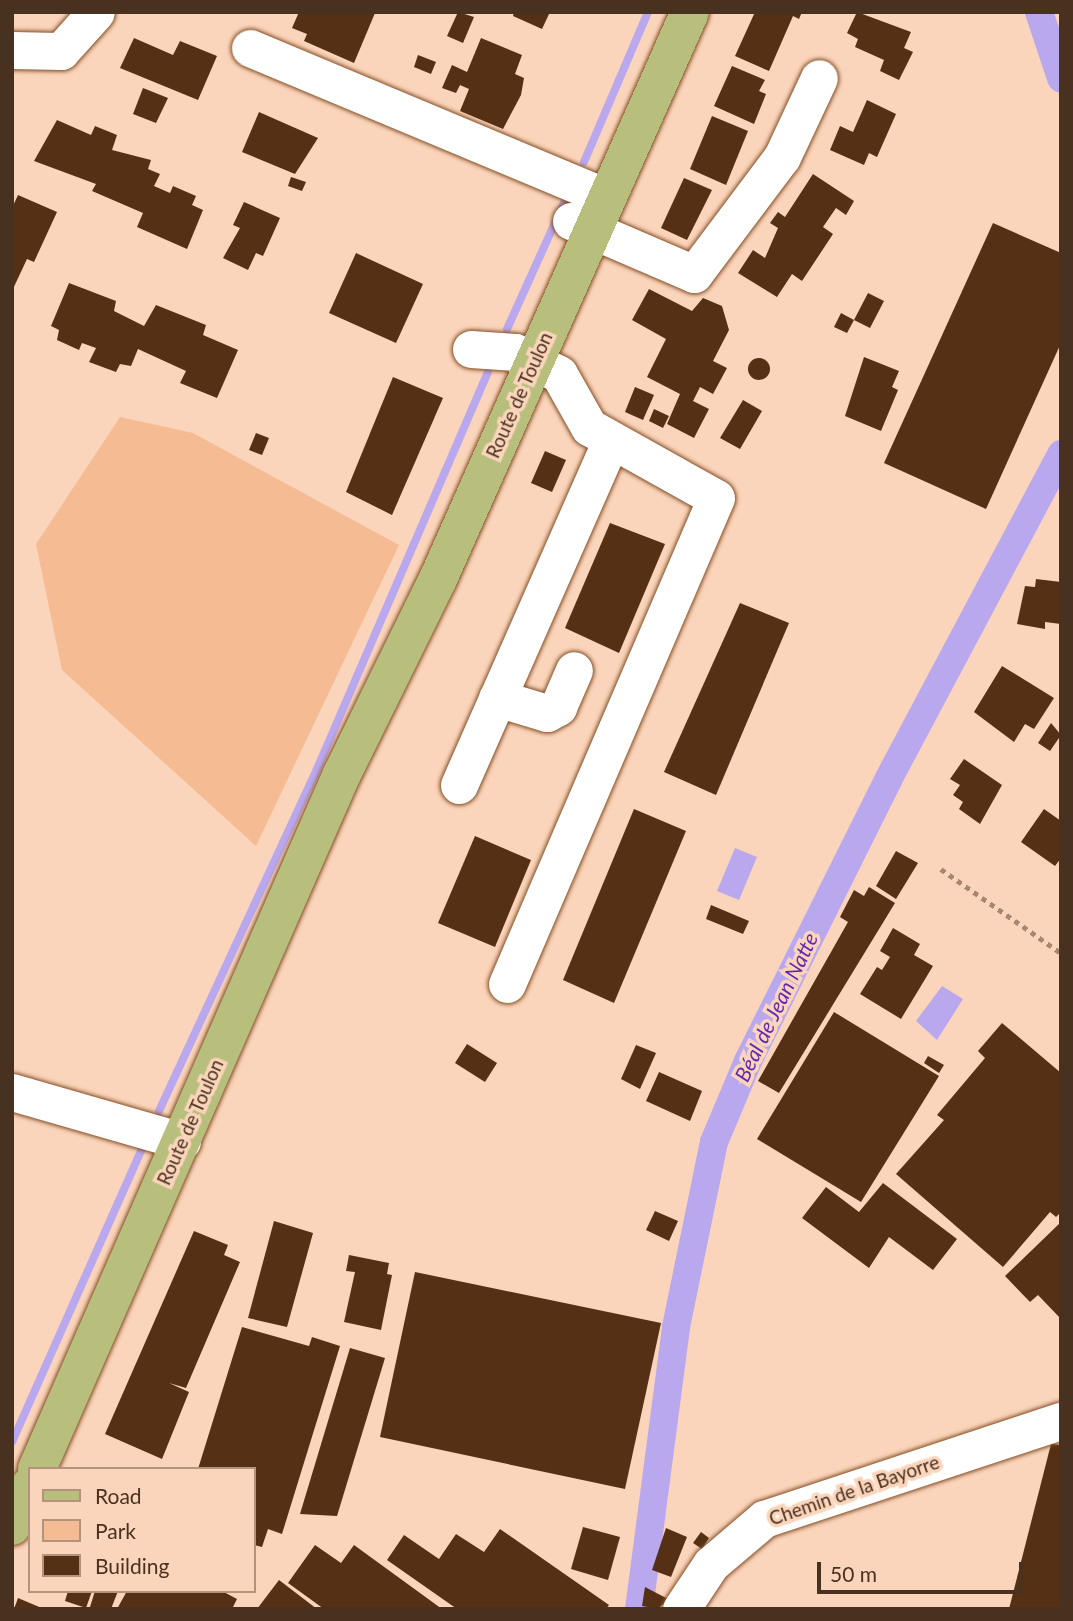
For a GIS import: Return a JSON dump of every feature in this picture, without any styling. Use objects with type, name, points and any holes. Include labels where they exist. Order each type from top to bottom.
[{"type":"main road","name":"Route de Toulon","points":[[589,209],[662,12]]},
{"type":"main road","name":"Route de Toulon","points":[[38,1467],[341,774],[417,571],[524,356],[589,209],[690,12]]},
{"type":"main road","points":[[12,1526],[28,1490]]},
{"type":"street","points":[[12,50],[61,51],[96,12]]},
{"type":"street","points":[[250,48],[589,209],[694,274],[782,157],[819,78]]},
{"type":"street","points":[[471,349],[524,356],[559,374],[589,427],[610,443],[716,498],[508,984]]},
{"type":"street","points":[[459,785],[610,443]]},
{"type":"street","points":[[497,698],[547,713],[558,707],[574,670]]},
{"type":"street","points":[[12,1092],[182,1141]]},
{"type":"street","name":"Chemin de la Bayorre","points":[[681,1609],[711,1564],[764,1519],[1061,1421]]},
{"type":"path","points":[[941,869],[1061,953]]},
{"type":"green space","points":[[120,417],[193,433],[399,545],[256,846],[62,670],[36,544]]},
{"type":"shaded area","points":[[735,848],[757,857],[739,900],[717,891]]},
{"type":"shaded area","points":[[942,986],[963,999],[937,1040],[916,1021]]},
{"type":"building","points":[[299,12],[375,13],[354,63],[304,41],[307,34],[292,28]]},
{"type":"building","points":[[458,12],[474,17],[463,43],[447,36]]},
{"type":"building","points":[[514,12],[550,12],[542,29],[513,16]]},
{"type":"building","points":[[755,12],[802,12],[799,19],[793,16],[769,71],[735,56]]},
{"type":"building","points":[[857,12],[911,32],[904,48],[913,52],[899,80],[880,71],[884,60],[855,47],[858,39],[847,33]]},
{"type":"building","points":[[134,38],[173,55],[180,41],[217,56],[198,100],[120,68]]},
{"type":"building","points":[[481,38],[522,55],[515,74],[524,78],[521,95],[503,129],[460,111],[469,89],[460,85],[456,93],[442,88],[452,65],[467,72]]},
{"type":"building","points":[[418,55],[436,62],[431,74],[414,67]]},
{"type":"building","points":[[732,66],[765,80],[759,91],[766,94],[754,124],[714,106]]},
{"type":"building","points":[[143,88],[168,98],[156,123],[133,114]]},
{"type":"building","points":[[867,100],[896,114],[877,157],[869,153],[864,165],[830,150],[840,126],[853,132]]},
{"type":"building","points":[[259,112],[318,138],[295,174],[242,152]]},
{"type":"building","points":[[712,116],[748,131],[726,185],[690,169]]},
{"type":"building","points":[[57,120],[91,135],[95,126],[117,135],[112,150],[151,160],[148,169],[160,174],[154,186],[170,193],[173,186],[196,196],[192,205],[203,210],[187,249],[137,227],[143,213],[92,191],[96,184],[34,161]]},
{"type":"building","points":[[813,174],[854,201],[846,215],[836,208],[823,227],[833,234],[802,281],[792,274],[777,297],[738,273],[753,250],[765,258],[778,228],[770,223],[778,212],[785,217]]},
{"type":"building","points":[[291,177],[306,182],[302,191],[288,186]]},
{"type":"building","points":[[684,178],[712,190],[687,240],[661,228]]},
{"type":"building","points":[[18,195],[57,212],[34,262],[27,259],[12,291],[12,208]]},
{"type":"building","points":[[244,202],[280,218],[263,256],[256,253],[248,270],[223,258],[240,228],[233,225]]},
{"type":"building","points":[[993,223],[1061,253],[1061,343],[986,509],[884,463]]},
{"type":"building","points":[[356,253],[423,284],[396,343],[329,313]]},
{"type":"building","points":[[69,283],[116,301],[114,311],[144,326],[156,305],[206,325],[203,335],[238,350],[217,398],[180,383],[186,371],[138,349],[131,366],[120,364],[116,372],[89,362],[96,348],[82,343],[79,350],[57,340],[59,330],[51,326]]},
{"type":"building","points":[[649,289],[692,311],[703,298],[722,306],[729,330],[713,361],[727,368],[713,394],[700,387],[693,401],[709,409],[694,438],[667,424],[680,394],[647,377],[666,339],[632,320]]},
{"type":"building","points":[[868,293],[884,301],[870,328],[854,320]]},
{"type":"building","points":[[841,313],[854,320],[847,333],[834,327]]},
{"type":"building","points":[[864,357],[899,371],[892,387],[898,390],[881,431],[845,416]]},
{"type":"building","points":[[759,358],[767,361],[770,369],[767,377],[759,380],[751,377],[748,369],[751,361]]},
{"type":"building","points":[[393,377],[443,398],[392,515],[346,492]]},
{"type":"building","points":[[635,387],[654,395],[643,420],[625,412]]},
{"type":"building","points":[[743,400],[762,411],[740,449],[720,438]]},
{"type":"building","points":[[654,409],[669,416],[663,428],[649,421]]},
{"type":"building","points":[[256,433],[269,438],[262,455],[249,450]]},
{"type":"building","points":[[545,451],[566,460],[552,492],[531,483]]},
{"type":"building","points":[[610,523],[665,544],[619,653],[565,628]]},
{"type":"building","points":[[1036,579],[1061,582],[1061,624],[1045,622],[1045,629],[1017,624],[1025,586],[1035,587]]},
{"type":"building","points":[[740,603],[789,623],[716,795],[664,772]]},
{"type":"building","points":[[1002,666],[1054,698],[1034,729],[1025,724],[1014,742],[974,712]]},
{"type":"building","points":[[1051,723],[1061,735],[1050,751],[1038,743]]},
{"type":"building","points":[[964,759],[1002,785],[980,824],[959,809],[963,802],[953,795],[960,785],[950,779]]},
{"type":"building","points":[[634,809],[686,831],[614,1003],[563,980]]},
{"type":"building","points":[[1044,809],[1061,821],[1061,858],[1055,866],[1021,842]]},
{"type":"building","points":[[475,836],[531,860],[495,947],[438,923]]},
{"type":"building","points":[[896,851],[918,863],[896,899],[876,886]]},
{"type":"building","points":[[869,887],[895,903],[779,1093],[758,1081],[848,922],[840,917],[854,890],[864,896]]},
{"type":"building","points":[[711,905],[749,921],[743,934],[706,919]]},
{"type":"building","points":[[893,928],[920,944],[914,955],[933,966],[901,1019],[860,994],[877,967],[882,970],[890,957],[880,951]]},
{"type":"building","points":[[834,1012],[939,1076],[861,1202],[757,1139]]},
{"type":"building","points":[[1002,1023],[1061,1073],[1061,1212],[1056,1217],[1050,1212],[1003,1267],[896,1174],[944,1120],[937,1115],[985,1058],[978,1051]]},
{"type":"building","points":[[467,1044],[497,1063],[485,1082],[455,1063]]},
{"type":"building","points":[[636,1045],[656,1053],[640,1089],[621,1079]]},
{"type":"building","points":[[928,1056],[944,1065],[939,1073],[924,1063]]},
{"type":"building","points":[[659,1072],[702,1091],[690,1121],[646,1101]]},
{"type":"building","points":[[883,1183],[957,1239],[933,1270],[889,1237],[869,1268],[802,1218],[826,1187],[859,1212]]},
{"type":"building","points":[[655,1211],[678,1221],[669,1241],[646,1230]]},
{"type":"building","points":[[274,1221],[313,1233],[287,1327],[248,1318]]},
{"type":"building","points":[[1061,1222],[1061,1319],[1038,1295],[1030,1302],[1005,1276]]},
{"type":"building","points":[[194,1231],[228,1245],[224,1255],[240,1262],[186,1388],[169,1383],[189,1392],[162,1459],[105,1434]]},
{"type":"building","points":[[349,1255],[389,1263],[387,1274],[392,1275],[381,1330],[344,1322],[355,1272],[346,1271]]},
{"type":"building","points":[[415,1272],[661,1323],[625,1489],[380,1437]]},
{"type":"building","points":[[242,1327],[309,1346],[312,1337],[340,1346],[282,1534],[268,1529],[262,1547],[256,1546],[256,1467],[199,1467]]},
{"type":"building","points":[[350,1348],[385,1358],[337,1516],[300,1514]]},
{"type":"building","points":[[1051,1444],[1061,1445],[1061,1609],[1009,1609]]},
{"type":"building","points":[[583,1527],[620,1537],[608,1580],[571,1569]]},
{"type":"building","points":[[666,1528],[687,1537],[671,1577],[652,1570]]},
{"type":"building","points":[[500,1529],[609,1605],[606,1609],[457,1609],[387,1560],[404,1535],[439,1559],[456,1534],[484,1552]]},
{"type":"building","points":[[701,1532],[709,1538],[702,1549],[693,1543]]},
{"type":"building","points":[[315,1545],[341,1563],[354,1545],[442,1609],[324,1609],[288,1583]]},
{"type":"building","points":[[279,1580],[317,1609],[257,1609]]},
{"type":"building","points":[[645,1587],[668,1599],[658,1609],[642,1606]]},
{"type":"building","points":[[67,1593],[91,1593],[86,1608],[65,1601]]},
{"type":"building","points":[[94,1593],[117,1593],[111,1609],[90,1607]]},
{"type":"building","points":[[126,1593],[226,1593],[237,1599],[232,1609],[117,1609]]},
{"type":"building","points":[[18,1598],[44,1609],[14,1609]]},
{"type":"waterway","points":[[584,162],[648,12]]},
{"type":"waterway","name":"Béal de Jean Natte","points":[[1039,12],[1061,78]]},
{"type":"waterway","points":[[507,329],[564,203]]},
{"type":"waterway","points":[[159,1111],[314,776],[488,372]]},
{"type":"waterway","name":"Béal de Jean Natte","points":[[639,1609],[676,1327],[714,1142],[748,1061],[889,778],[1061,454]]},
{"type":"waterway","points":[[12,1442],[145,1142]]}]
